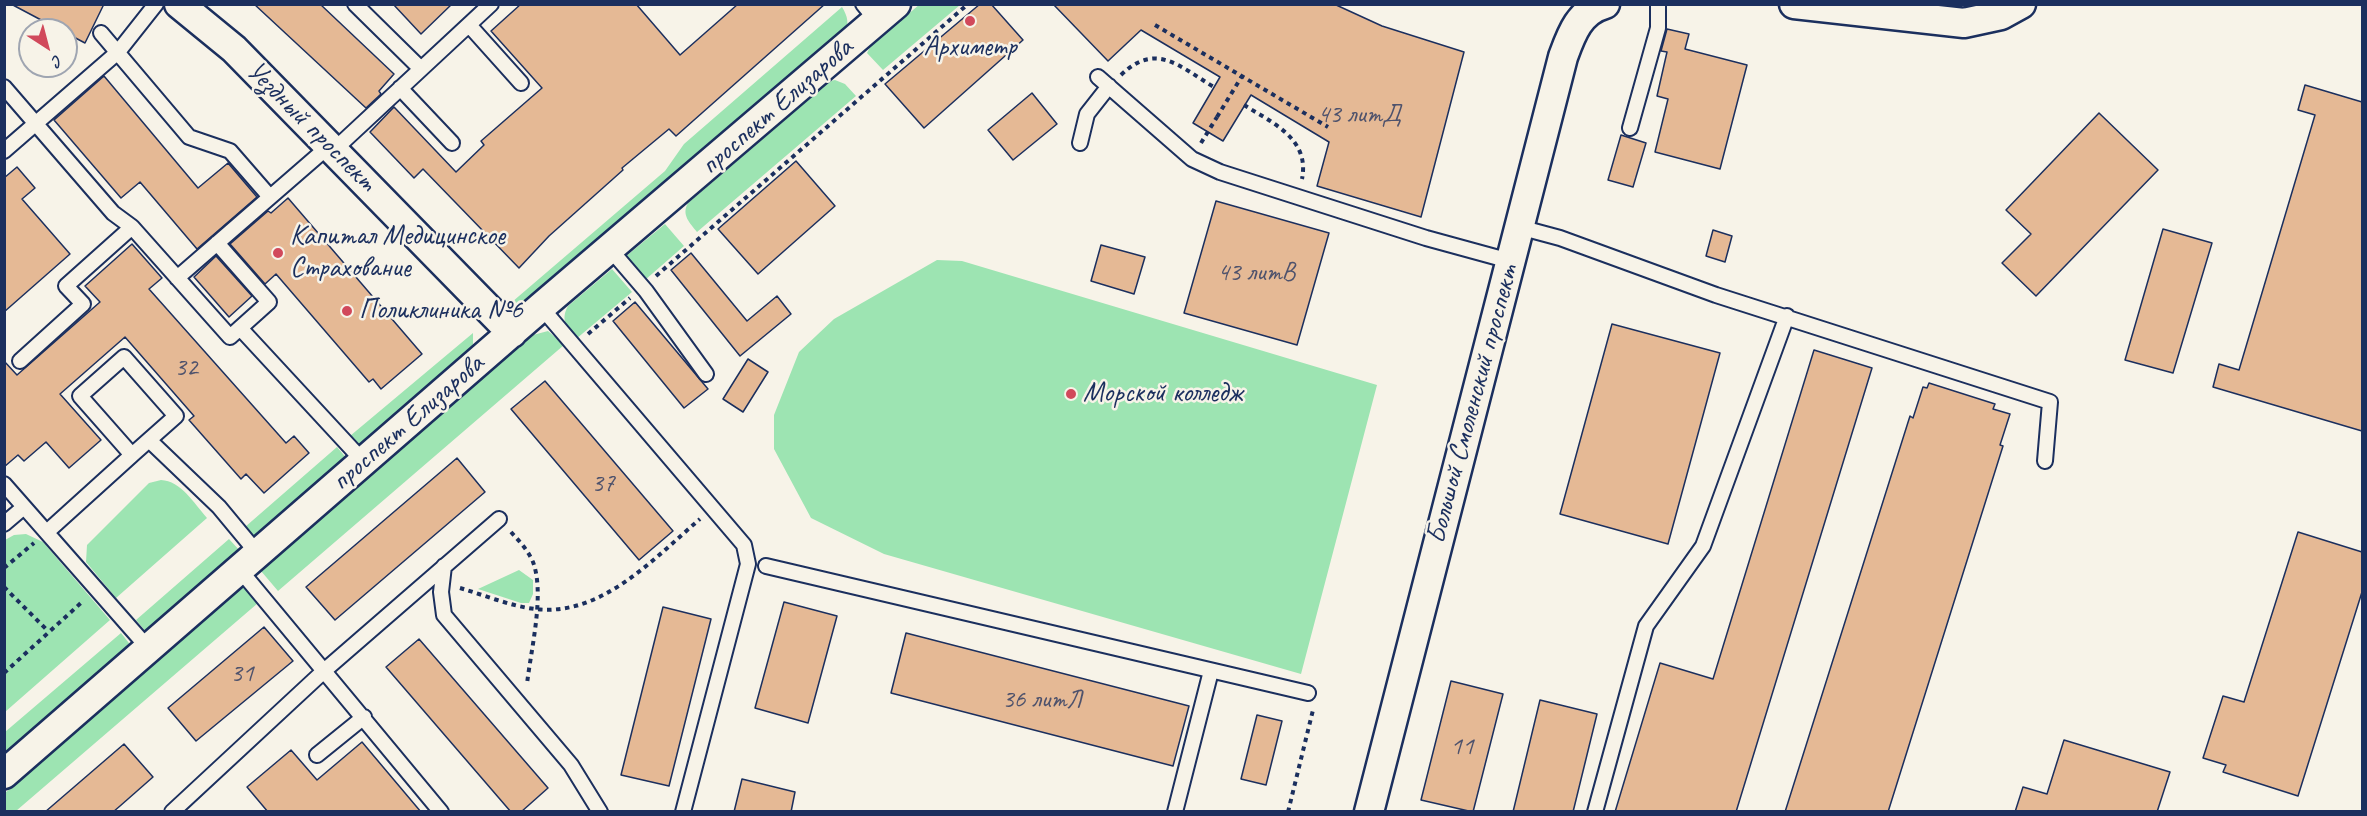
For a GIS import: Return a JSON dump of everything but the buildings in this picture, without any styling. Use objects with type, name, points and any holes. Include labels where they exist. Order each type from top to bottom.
[{"type":"street","points":[[1794,4],[1964,23],[2001,15],[2021,4]]},
{"type":"street","name":"Большой Смоленский проспект","points":[[1369,812],[1563,57],[1574,27],[1599,5]]},
{"type":"street","name":"Уездный проспект","points":[[184,6],[234,49],[513,333]]},
{"type":"street","name":"проспект Елизарова","points":[[4,774],[610,249],[879,10]]},
{"type":"lane","points":[[4,151],[118,52],[156,4]]},
{"type":"lane","points":[[355,4],[421,69]]},
{"type":"lane","points":[[177,278],[270,197],[332,148],[492,4]]},
{"type":"lane","points":[[1630,128],[1658,28],[1658,4]]},
{"type":"lane","points":[[469,25],[521,83]]},
{"type":"lane","points":[[101,33],[189,137],[230,151],[270,197]]},
{"type":"lane","points":[[1080,143],[1087,114],[1104,82],[1192,159],[1220,172],[1426,238],[1510,261]]},
{"type":"lane","points":[[4,87],[113,213],[132,227],[230,337],[269,302],[217,243]]},
{"type":"lane","points":[[400,88],[452,143]]},
{"type":"lane","points":[[20,361],[83,304],[66,286],[132,227]]},
{"type":"lane","points":[[1519,227],[1560,238],[1716,295],[2050,402],[2045,461]]},
{"type":"lane","points":[[610,249],[643,287],[706,374]]},
{"type":"lane","points":[[541,307],[715,507],[744,544],[748,564],[683,812]]},
{"type":"lane","points":[[1595,812],[1646,626],[1703,546],[1786,316]]},
{"type":"lane","points":[[240,328],[364,462]]},
{"type":"lane","points":[[48,531],[176,416],[124,357],[80,396],[132,455]]},
{"type":"lane","points":[[149,440],[219,507],[249,562],[325,670],[441,812]]},
{"type":"lane","points":[[4,484],[48,531],[149,649]]},
{"type":"lane","points":[[4,524],[24,507]]},
{"type":"lane","points":[[172,812],[325,670],[499,519]]},
{"type":"lane","points":[[444,566],[442,582],[444,615],[571,765],[597,810]]},
{"type":"lane","points":[[766,566],[1308,693]]},
{"type":"lane","points":[[1174,812],[1211,671]]},
{"type":"lane","points":[[317,755],[364,717]]},
{"type":"path","points":[[575,345],[968,4]]},
{"type":"path","points":[[1155,25],[1328,127]]},
{"type":"path","points":[[1104,82],[1140,60],[1156,56],[1168,59],[1214,87]]},
{"type":"path","points":[[1208,132],[1242,76]]},
{"type":"path","points":[[1244,105],[1290,134],[1298,145],[1304,169],[1299,197]]},
{"type":"path","points":[[442,582],[536,609],[563,608],[594,599],[625,582],[715,507]]},
{"type":"path","points":[[499,519],[525,548],[533,562],[537,580],[536,609],[523,708]]},
{"type":"path","points":[[4,568],[48,531]]},
{"type":"path","points":[[4,586],[48,631]]},
{"type":"path","points":[[4,673],[96,589]]},
{"type":"path","points":[[1288,812],[1311,724]]},
{"type":"green space","points":[[920,4],[960,5],[883,70],[867,53],[870,47]]},
{"type":"green space","points":[[842,7],[847,20],[845,34],[532,302],[522,305],[512,302],[665,171],[684,144]]},
{"type":"green space","points":[[835,80],[845,84],[856,96],[697,232],[686,215],[688,203],[830,81]]},
{"type":"green space","points":[[665,224],[684,246],[645,280],[625,257]]},
{"type":"green space","points":[[937,260],[962,261],[1377,385],[1301,674],[884,554],[811,518],[774,449],[774,415],[799,352],[834,319]]},
{"type":"green space","points":[[612,269],[632,292],[576,339],[567,327],[565,319],[568,306]]},
{"type":"green space","points":[[548,331],[564,345],[278,591],[261,571],[533,335]]},
{"type":"green space","points":[[473,333],[473,344],[469,354],[361,448],[350,436]]},
{"type":"green space","points":[[337,447],[348,460],[255,539],[245,527]]},
{"type":"green space","points":[[161,480],[175,484],[207,518],[116,598],[86,562],[87,545],[149,483]]},
{"type":"green space","points":[[26,534],[43,542],[110,620],[5,712],[5,540],[14,535]]},
{"type":"green space","points":[[229,539],[241,552],[147,633],[136,620]]},
{"type":"green space","points":[[519,570],[533,580],[533,594],[529,603],[521,603],[478,589]]},
{"type":"green space","points":[[244,586],[258,603],[16,811],[5,811],[5,793]]},
{"type":"green space","points":[[121,633],[132,647],[5,758],[5,732]]},
{"type":"place","name":"Архиметр","points":[[970,21]]},
{"type":"place","name":"Капитал Медицинское Страхование","points":[[278,253]]},
{"type":"place","name":"Поликлиника №6","points":[[347,311]]},
{"type":"place","name":"Морской колледж","points":[[1071,394]]}]
